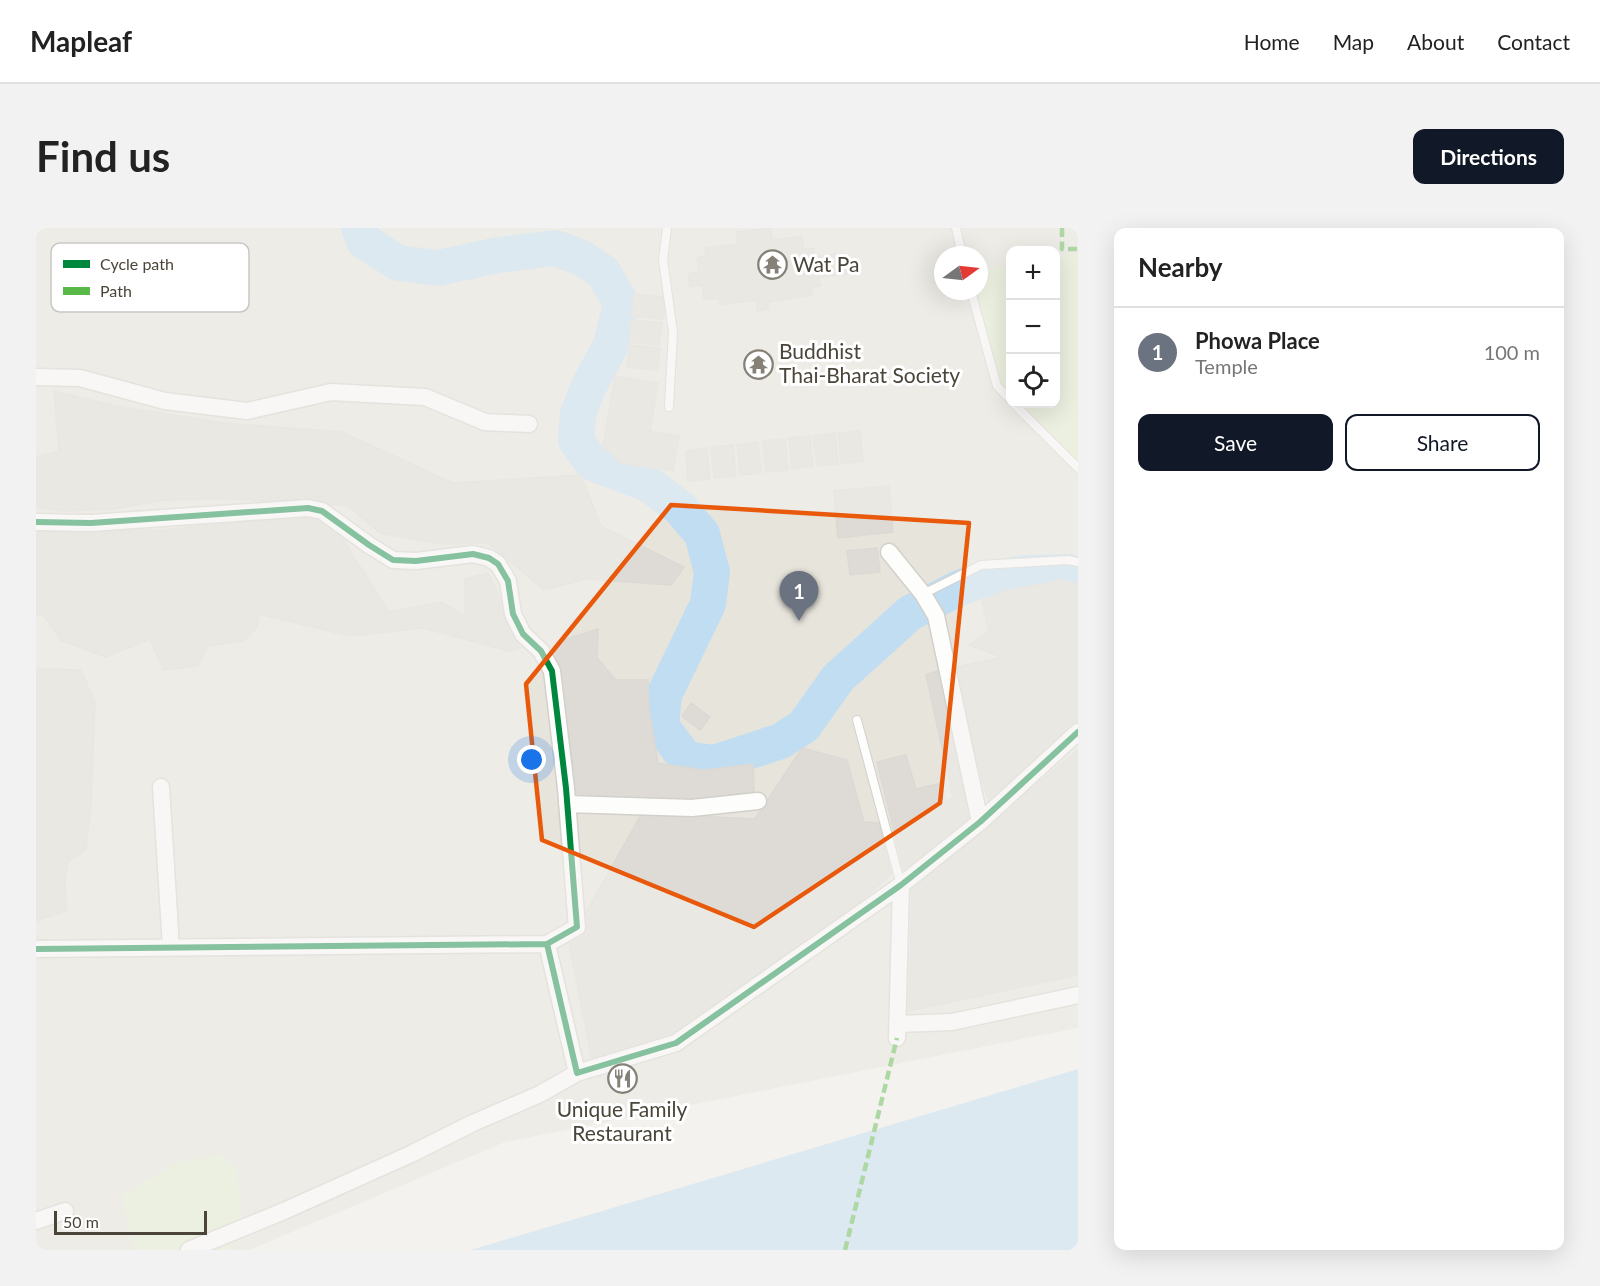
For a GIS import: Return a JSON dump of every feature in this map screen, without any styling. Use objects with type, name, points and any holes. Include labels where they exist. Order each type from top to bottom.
[{"type":"street","points":[[36,377],[80,378],[165,401],[248,411],[331,392],[424,397],[485,422],[529,424]]},
{"type":"street","points":[[36,522],[91,523],[308,508],[322,511],[393,560],[416,561],[473,554],[489,558],[498,564],[508,581],[513,614],[523,634],[541,651],[552,671],[567,804],[577,927],[547,944],[36,949]]},
{"type":"street","points":[[889,552],[923,594],[936,616],[981,822]]},
{"type":"street","points":[[189,1250],[284,1211],[411,1154],[473,1123],[540,1094],[577,1073],[676,1043],[902,885],[981,822],[1078,732]]},
{"type":"street","points":[[161,787],[171,947]]},
{"type":"street","points":[[567,804],[692,808],[758,801]]},
{"type":"street","points":[[902,885],[897,1031],[952,1022],[1078,995]]},
{"type":"street","points":[[547,944],[577,1073]]},
{"type":"street","points":[[36,1221],[65,1210]]},
{"type":"lane","points":[[667,228],[663,260],[672,332],[669,407]]},
{"type":"lane","points":[[956,228],[960,246]]},
{"type":"lane","points":[[973,300],[997,386],[1006,395]]},
{"type":"lane","points":[[1018,408],[1078,468]]},
{"type":"lane","points":[[923,594],[981,565],[1068,560],[1078,562]]},
{"type":"lane","points":[[857,720],[902,885]]},
{"type":"highlighted area","points":[[671,505],[969,523],[940,803],[754,927],[542,840],[526,684]]},
{"type":"shaded area","points":[[36,228],[1078,228],[1078,1028],[505,1142],[249,1250],[36,1250]]},
{"type":"green space","points":[[1078,254],[1078,463],[1024,408],[1060,408],[1060,255]]},
{"type":"green space","points":[[1006,266],[1006,390],[999,382],[977,300],[988,300],[988,270]]},
{"type":"green space","points":[[220,1155],[237,1171],[242,1230],[229,1250],[135,1250],[122,1196],[176,1163]]},
{"type":"water","points":[[1078,1069],[1078,1250],[471,1250]]},
{"type":"building","name":"Wat Pa","points":[[771,228],[772,240],[802,236],[804,249],[813,248],[815,257],[844,253],[847,274],[819,277],[820,286],[812,286],[812,295],[768,302],[769,309],[758,311],[756,300],[720,305],[719,298],[704,300],[702,285],[690,287],[688,274],[699,272],[697,258],[706,256],[705,248],[738,244],[737,232]]},
{"type":"building","points":[[634,294],[665,297],[663,319],[632,316]]},
{"type":"building","points":[[631,320],[662,323],[659,345],[629,342]]},
{"type":"building","points":[[629,345],[660,348],[657,370],[627,367]]},
{"type":"building","points":[[615,376],[658,383],[650,431],[679,436],[673,471],[621,463],[603,446]]},
{"type":"building","points":[[54,391],[116,406],[224,423],[342,432],[453,483],[581,475],[601,526],[684,567],[671,585],[585,579],[544,590],[488,543],[443,544],[380,533],[347,505],[232,499],[163,500],[114,509],[64,511],[36,507],[36,457],[59,451]]},
{"type":"building","points":[[860,431],[863,461],[841,464],[838,433]]},
{"type":"building","points":[[835,433],[838,464],[817,466],[813,436]]},
{"type":"building","points":[[810,436],[813,466],[792,469],[789,438]]},
{"type":"building","points":[[785,439],[788,470],[766,472],[763,441]]},
{"type":"building","points":[[758,442],[761,473],[740,475],[737,445]]},
{"type":"building","points":[[733,445],[736,476],[714,478],[711,447]]},
{"type":"building","points":[[707,448],[710,479],[688,481],[686,451]]},
{"type":"building","points":[[889,486],[893,532],[838,538],[834,491]]},
{"type":"building","points":[[313,515],[332,522],[389,612],[441,602],[465,616],[465,579],[488,573],[524,647],[509,651],[423,628],[350,636],[259,614],[257,627],[243,641],[208,646],[198,666],[163,670],[150,639],[106,657],[62,641],[43,615],[36,615],[36,527],[73,531],[163,530]]},
{"type":"building","points":[[877,548],[880,572],[850,575],[847,551]]},
{"type":"building","points":[[1061,580],[1078,584],[1078,731],[990,805],[953,668],[1002,657],[969,645],[989,631],[982,601],[1005,591]]},
{"type":"building","points":[[598,629],[597,658],[616,680],[648,680],[649,709],[658,763],[703,770],[753,764],[754,791],[686,801],[575,796],[573,764],[554,643]]},
{"type":"building","points":[[36,669],[81,670],[95,703],[91,804],[86,849],[68,862],[65,876],[66,911],[36,921]]},
{"type":"building","points":[[943,669],[980,822],[919,863],[903,867],[877,762],[906,755],[916,789],[942,783],[945,801],[953,798],[926,675]]},
{"type":"building","points":[[691,703],[710,717],[700,730],[682,716]]},
{"type":"building","points":[[802,748],[847,760],[864,822],[879,823],[891,874],[860,902],[688,1027],[657,1043],[592,1060],[569,943],[642,813],[755,819]]},
{"type":"building","points":[[1078,750],[1078,975],[909,1011],[912,888]]},
{"type":"waterway","points":[[359,228],[364,241],[398,263],[438,268],[498,255],[555,248],[582,258],[603,272],[621,303],[611,345],[588,388],[578,414],[576,440],[592,463],[648,484],[680,508],[702,534],[712,572],[708,604],[664,695],[661,726],[686,759],[714,763],[781,741],[804,726],[838,678],[910,613],[959,588],[982,580],[1026,573],[1069,572],[1078,575]]},
{"type":"marked path","points":[[1062,228],[1062,249],[1078,249]]},
{"type":"marked path","points":[[845,1250],[897,1038]]},
{"type":"cycle path","points":[[36,522],[91,523],[308,508],[322,511],[393,560],[416,561],[473,554],[489,558],[498,564],[508,581],[513,614],[523,634],[541,651],[552,671],[566,788],[577,927],[547,944],[36,949]]},
{"type":"cycle path","points":[[547,944],[577,1073],[676,1043],[901,885],[980,822],[1078,732]]},
{"type":"place","name":"Wat Pa","points":[[772,265]]},
{"type":"place","name":"Buddhist Thai-Bharat Society","points":[[758,364]]},
{"type":"place","name":"Phowa Place","points":[[799,621]]},
{"type":"place","name":"Unique Family Restaurant","points":[[622,1079]]}]
